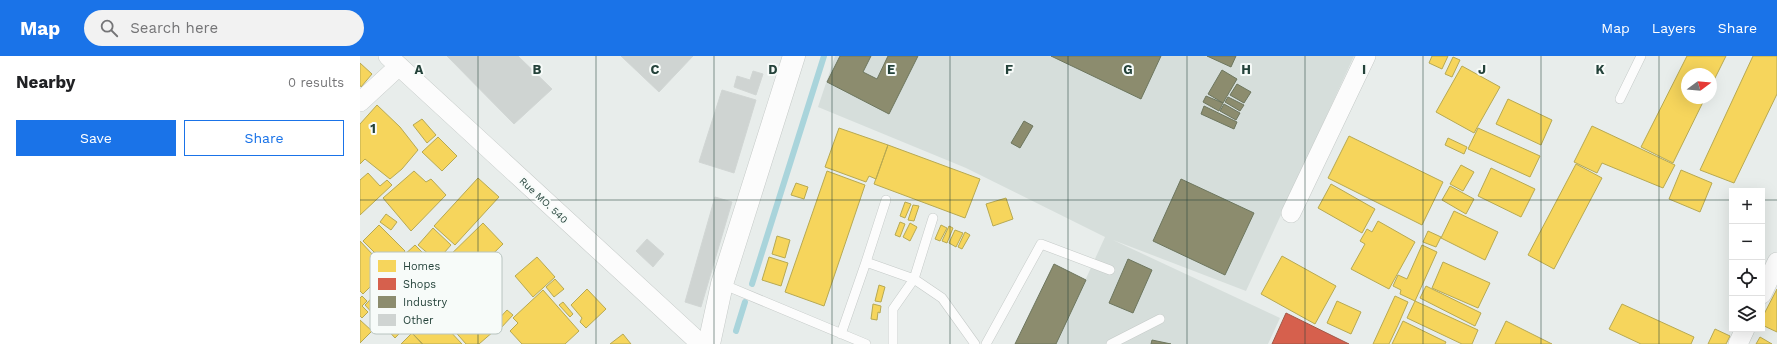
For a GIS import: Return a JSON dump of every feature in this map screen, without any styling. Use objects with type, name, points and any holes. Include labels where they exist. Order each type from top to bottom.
[{"type":"street","points":[[709,344],[722,284],[794,56]]},
{"type":"street","points":[[1291,213],[1366,56]]},
{"type":"street","points":[[360,102],[394,61]]},
{"type":"street","name":"Rue MO. 540","points":[[394,61],[701,344]]},
{"type":"street","points":[[1765,288],[1777,262]]},
{"type":"street","points":[[1738,344],[1744,332]]},
{"type":"lane","points":[[1620,99],[1641,56]]},
{"type":"lane","points":[[841,334],[886,200]]},
{"type":"lane","points":[[893,344],[893,309],[914,278],[933,218]]},
{"type":"lane","points":[[986,344],[1041,244],[1110,270]]},
{"type":"lane","points":[[866,262],[914,278],[942,298],[975,344]]},
{"type":"lane","points":[[722,284],[866,344]]},
{"type":"lane","points":[[1111,344],[1160,319]]},
{"type":"shaded area","points":[[835,56],[1354,56],[1246,291],[1113,240],[1280,318],[1268,344],[1056,344],[1105,237],[966,168],[818,107]]},
{"type":"building: Homes","points":[[1432,56],[1448,56],[1442,69],[1429,63]]},
{"type":"building: Homes","points":[[1687,56],[1726,56],[1717,74],[1717,68],[1681,68],[1681,104],[1702,104],[1673,163],[1641,147]]},
{"type":"building: Homes","points":[[1753,56],[1777,56],[1777,94],[1734,183],[1700,170]]},
{"type":"building: Homes","points":[[1453,57],[1460,60],[1452,77],[1445,74]]},
{"type":"building: Homes","points":[[360,63],[372,74],[361,87],[360,85]]},
{"type":"building: Homes","points":[[1462,66],[1500,87],[1474,133],[1436,112]]},
{"type":"building: Homes","points":[[1508,99],[1552,120],[1541,145],[1496,124]]},
{"type":"building: Homes","points":[[377,105],[400,127],[418,150],[402,169],[390,179],[365,159],[360,164],[360,124]]},
{"type":"building: Homes","points":[[422,119],[436,135],[427,143],[413,125]]},
{"type":"building: Homes","points":[[1592,126],[1675,165],[1663,188],[1602,163],[1597,173],[1574,162]]},
{"type":"building: Homes","points":[[839,128],[888,145],[876,179],[869,176],[866,182],[825,167]]},
{"type":"building: Homes","points":[[1478,128],[1540,156],[1530,177],[1468,149]]},
{"type":"building: Homes","points":[[1349,136],[1443,182],[1422,225],[1328,178]]},
{"type":"building: Homes","points":[[438,137],[457,156],[442,171],[422,152]]},
{"type":"building: Homes","points":[[1448,138],[1467,147],[1464,154],[1445,145]]},
{"type":"building: Homes","points":[[888,145],[980,179],[965,218],[874,184]]},
{"type":"building: Homes","points":[[1576,164],[1602,178],[1554,269],[1528,255]]},
{"type":"building: Homes","points":[[1461,165],[1474,172],[1463,191],[1450,184]]},
{"type":"building: Homes","points":[[1491,168],[1535,189],[1521,217],[1478,196]]},
{"type":"building: Homes","points":[[1681,170],[1712,183],[1700,212],[1669,199]]},
{"type":"building: Homes","points":[[414,171],[426,182],[431,179],[446,195],[411,231],[383,198]]},
{"type":"building: Homes","points":[[827,171],[865,185],[824,306],[785,292]]},
{"type":"building: Homes","points":[[368,173],[380,186],[387,180],[392,185],[360,215],[360,180]]},
{"type":"building: Homes","points":[[478,178],[499,197],[455,245],[434,226]]},
{"type":"building: Homes","points":[[796,183],[808,187],[804,199],[791,195]]},
{"type":"building: Homes","points":[[1331,184],[1375,209],[1362,233],[1318,208]]},
{"type":"building: Homes","points":[[1450,186],[1474,199],[1466,214],[1442,200]]},
{"type":"building: Homes","points":[[1006,198],[1013,219],[993,226],[986,204]]},
{"type":"building: Homes","points":[[905,202],[911,204],[905,218],[900,216]]},
{"type":"building: Homes","points":[[913,205],[919,206],[914,221],[908,220]]},
{"type":"building: Homes","points":[[1454,211],[1498,232],[1485,260],[1441,238]]},
{"type":"building: Homes","points":[[386,214],[397,222],[391,230],[380,222]]},
{"type":"building: Homes","points":[[1378,221],[1415,242],[1389,289],[1351,269],[1365,244],[1360,241],[1367,229],[1372,232]]},
{"type":"building: Homes","points":[[900,222],[905,224],[900,237],[895,235]]},
{"type":"building: Homes","points":[[483,223],[503,244],[495,252],[453,252]]},
{"type":"building: Homes","points":[[910,223],[917,227],[910,241],[903,237]]},
{"type":"building: Homes","points":[[379,225],[405,251],[374,252],[363,241]]},
{"type":"building: Homes","points":[[941,225],[947,228],[940,241],[935,239]]},
{"type":"building: Homes","points":[[949,226],[953,228],[947,243],[942,241]]},
{"type":"building: Homes","points":[[433,228],[451,245],[445,252],[426,252],[418,245]]},
{"type":"building: Homes","points":[[955,230],[963,233],[956,247],[949,243]]},
{"type":"building: Homes","points":[[1428,231],[1441,237],[1436,247],[1423,242]]},
{"type":"building: Homes","points":[[965,232],[970,235],[962,249],[958,247]]},
{"type":"building: Homes","points":[[777,236],[790,240],[785,258],[772,254]]},
{"type":"building: Homes","points":[[360,241],[370,252],[370,287],[363,294],[360,291]]},
{"type":"building: Homes","points":[[415,245],[422,252],[407,252]]},
{"type":"building: Homes","points":[[1422,245],[1437,252],[1415,301],[1400,294],[1401,290],[1393,286],[1398,275],[1407,279]]},
{"type":"building: Homes","points":[[1282,256],[1336,286],[1315,324],[1261,294]]},
{"type":"building: Homes","points":[[537,257],[555,277],[533,297],[515,276]]},
{"type":"building: Homes","points":[[769,257],[788,263],[781,286],[762,280]]},
{"type":"building: Homes","points":[[1443,262],[1490,283],[1478,308],[1432,288]]},
{"type":"building: Homes","points":[[555,279],[564,289],[554,297],[546,287]]},
{"type":"building: Homes","points":[[879,285],[885,287],[881,302],[875,301]]},
{"type":"building: Homes","points":[[1426,286],[1481,313],[1475,326],[1420,298]]},
{"type":"building: Homes","points":[[587,289],[606,309],[586,328],[580,322],[582,318],[571,305]]},
{"type":"building: Homes","points":[[1777,289],[1777,332],[1765,326],[1765,312]]},
{"type":"building: Homes","points":[[543,290],[579,331],[565,344],[522,344],[510,331],[518,323],[513,318]]},
{"type":"building: Homes","points":[[362,296],[367,301],[362,306],[368,312],[362,318],[360,316],[360,298]]},
{"type":"building: Homes","points":[[1395,296],[1408,302],[1398,325],[1389,344],[1373,344]]},
{"type":"building: Homes","points":[[370,300],[370,310],[365,305]]},
{"type":"building: Homes","points":[[1337,301],[1361,312],[1351,334],[1327,323]]},
{"type":"building: Homes","points":[[1415,301],[1478,330],[1472,344],[1462,344],[1407,318]]},
{"type":"building: Homes","points":[[563,302],[573,314],[570,317],[559,305]]},
{"type":"building: Homes","points":[[873,304],[881,306],[880,313],[878,312],[877,320],[871,319]]},
{"type":"building: Homes","points":[[1622,304],[1694,337],[1691,344],[1641,344],[1609,329]]},
{"type":"building: Homes","points":[[507,310],[513,315],[502,327],[502,315]]},
{"type":"building: Homes","points":[[360,320],[370,329],[370,333],[360,343]]},
{"type":"building: Homes","points":[[1403,321],[1446,342],[1445,344],[1392,344]]},
{"type":"building: Homes","points":[[1506,321],[1552,344],[1495,344]]},
{"type":"building: Homes","points":[[1715,329],[1730,336],[1726,344],[1708,344]]},
{"type":"building: Homes","points":[[391,334],[399,334],[395,338]]},
{"type":"building: Homes","points":[[411,334],[413,334],[422,344],[401,344]]},
{"type":"building: Homes","points":[[413,334],[453,334],[462,344],[423,344]]},
{"type":"building: Homes","points":[[457,334],[491,334],[479,344],[466,344]]},
{"type":"building: Homes","points":[[623,334],[631,344],[610,344]]},
{"type":"building: Homes","points":[[1760,337],[1772,344],[1756,344]]},
{"type":"building: Shops","points":[[1286,313],[1349,344],[1272,344]]},
{"type":"building: Industry","points":[[840,56],[871,56],[863,72],[877,79],[888,56],[918,56],[889,114],[827,82]]},
{"type":"building: Industry","points":[[1051,56],[1161,56],[1141,99]]},
{"type":"building: Industry","points":[[1207,56],[1236,56],[1231,67]]},
{"type":"building: Industry","points":[[1222,70],[1237,79],[1223,103],[1208,94]]},
{"type":"building: Industry","points":[[1237,84],[1251,92],[1244,103],[1230,95]]},
{"type":"building: Industry","points":[[1206,96],[1223,103],[1219,111],[1203,102]]},
{"type":"building: Industry","points":[[1228,97],[1244,105],[1240,111],[1225,102]]},
{"type":"building: Industry","points":[[1224,104],[1240,113],[1236,120],[1220,111]]},
{"type":"building: Industry","points":[[1204,106],[1237,122],[1234,129],[1201,114]]},
{"type":"building: Industry","points":[[1024,121],[1033,126],[1020,148],[1011,143]]},
{"type":"building: Industry","points":[[1181,179],[1254,213],[1225,275],[1153,241]]},
{"type":"building: Industry","points":[[1128,259],[1152,270],[1133,313],[1109,303]]},
{"type":"building: Industry","points":[[1054,264],[1086,280],[1056,344],[1015,344]]},
{"type":"building: Industry","points":[[1152,340],[1171,344],[1151,344]]},
{"type":"building: Other","points":[[447,56],[518,56],[552,89],[514,124]]},
{"type":"building: Other","points":[[621,56],[693,56],[659,92]]},
{"type":"building: Other","points":[[753,71],[763,74],[756,95],[734,87],[737,76],[750,80]]},
{"type":"building: Other","points":[[722,90],[756,100],[734,173],[699,162]]},
{"type":"building: Other","points":[[715,197],[732,202],[701,307],[685,302]]},
{"type":"building: Other","points":[[647,239],[664,254],[653,267],[636,251]]},
{"type":"waterway","points":[[752,284],[824,56]]},
{"type":"waterway","points":[[736,331],[745,302]]}]
